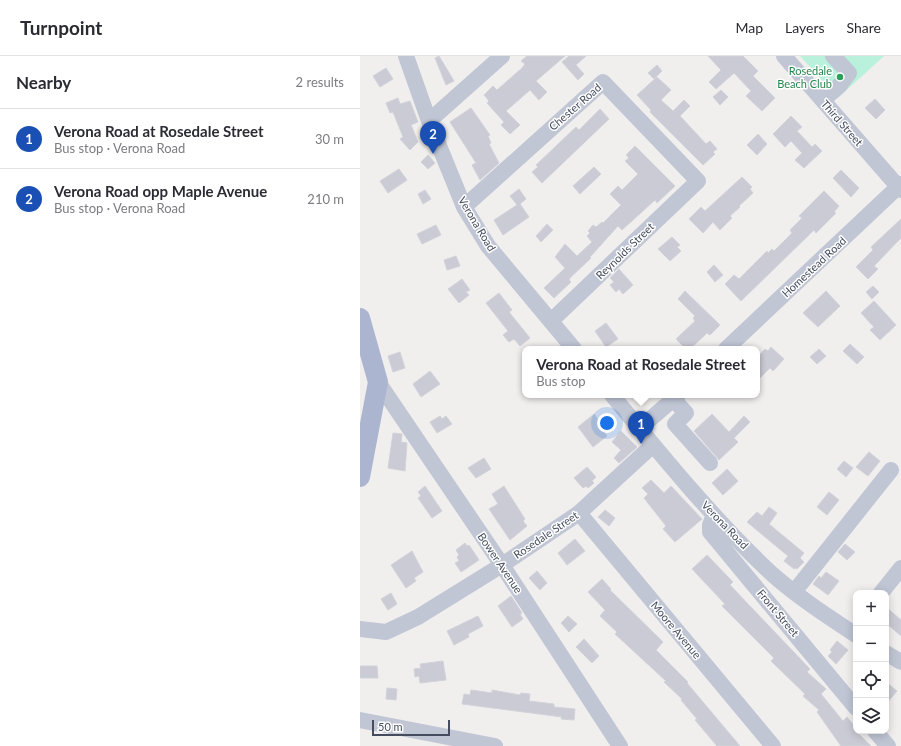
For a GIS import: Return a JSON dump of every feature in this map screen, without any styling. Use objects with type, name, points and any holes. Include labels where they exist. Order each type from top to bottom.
[{"type":"main road","points":[[360,318],[378,382],[360,474]]},
{"type":"street","name":"Verona Road","points":[[406,56],[429,121],[464,207],[488,246],[572,346]]},
{"type":"street","points":[[429,121],[502,56]]},
{"type":"street","name":"Third Street","points":[[784,56],[900,187]]},
{"type":"street","points":[[823,100],[839,86],[849,73],[833,56]]},
{"type":"street","name":"Chester Road","points":[[464,207],[603,82],[698,181]]},
{"type":"street","name":"Reynolds Street","points":[[551,321],[698,181]]},
{"type":"street","name":"Homestead Road","points":[[729,346],[900,187]]},
{"type":"street","name":"Bower Avenue","points":[[378,382],[502,565],[620,746]]},
{"type":"street","name":"Verona Road","points":[[615,398],[714,515],[773,574],[811,605],[853,629]]},
{"type":"street","points":[[640,428],[675,398]]},
{"type":"street","points":[[677,398],[691,408],[675,424],[710,463]]},
{"type":"street","name":"Rosedale Street","points":[[360,629],[386,632],[418,617],[502,565],[579,513],[653,445]]},
{"type":"street","points":[[794,592],[891,470]]},
{"type":"street","name":"Moore Avenue","points":[[579,513],[772,746]]},
{"type":"street","name":"Front Street","points":[[714,515],[710,525],[710,532],[853,704]]},
{"type":"street","points":[[883,590],[901,568]]},
{"type":"street","points":[[889,655],[901,662]]},
{"type":"street","points":[[360,720],[495,746]]},
{"type":"street","points":[[878,734],[888,746]]},
{"type":"green space","name":"Rosedale Beach Club","points":[[800,56],[884,56],[838,98]]},
{"type":"building","points":[[439,56],[454,81],[446,85],[435,58]]},
{"type":"building","points":[[527,56],[565,56],[536,81],[547,92],[539,100],[530,90],[506,111],[520,125],[510,134],[501,125],[504,122],[487,103],[489,101],[484,95],[493,86],[497,90],[522,68],[525,64],[521,61]]},
{"type":"building","points":[[569,56],[586,56],[576,65],[584,74],[578,80],[562,62]]},
{"type":"building","points":[[708,56],[743,56],[758,71],[753,76],[775,98],[762,111],[746,96],[751,91],[734,73],[716,89],[709,82],[721,70]]},
{"type":"building","points":[[657,65],[662,71],[654,79],[648,73]]},
{"type":"building","points":[[386,68],[393,79],[380,87],[373,76]]},
{"type":"building","points":[[657,77],[671,90],[661,100],[673,111],[684,100],[690,106],[680,116],[706,144],[710,141],[717,149],[713,152],[715,154],[703,165],[650,112],[651,110],[637,95]]},
{"type":"building","points":[[721,90],[728,97],[720,105],[713,97]]},
{"type":"building","points":[[398,98],[400,104],[410,101],[418,122],[411,125],[418,142],[410,150],[400,139],[403,137],[393,112],[390,113],[386,103]]},
{"type":"building","points":[[875,99],[885,110],[876,119],[865,108]]},
{"type":"building","points":[[471,108],[490,135],[488,136],[491,143],[489,144],[499,163],[480,180],[472,165],[476,163],[450,122]]},
{"type":"building","points":[[600,109],[609,119],[542,183],[532,172],[538,167],[536,165],[576,127],[579,130]]},
{"type":"building","points":[[791,116],[802,127],[797,131],[812,147],[815,144],[822,151],[804,168],[795,160],[802,153],[791,141],[785,147],[773,134]]},
{"type":"building","points":[[758,134],[767,144],[757,155],[747,145]]},
{"type":"building","points":[[635,146],[675,186],[657,203],[655,200],[622,230],[618,226],[590,257],[591,258],[570,278],[569,280],[571,282],[554,298],[544,288],[565,268],[555,257],[565,244],[577,256],[592,242],[587,236],[590,233],[588,231],[593,225],[596,227],[602,222],[603,223],[621,205],[610,194],[618,186],[622,190],[638,174],[625,161],[629,158],[626,155]]},
{"type":"building","points":[[428,155],[435,163],[428,169],[421,162]]},
{"type":"building","points":[[594,167],[601,174],[580,194],[573,186]]},
{"type":"building","points":[[399,169],[407,180],[388,193],[380,181]]},
{"type":"building","points":[[841,170],[859,188],[851,197],[833,178]]},
{"type":"building","points":[[742,177],[752,187],[750,189],[753,193],[730,216],[732,218],[720,230],[713,222],[703,233],[689,219],[701,207],[705,211]]},
{"type":"building","points":[[519,189],[526,199],[520,204],[529,217],[503,235],[494,220],[517,205],[510,196]]},
{"type":"building","points":[[425,190],[431,199],[423,204],[418,194]]},
{"type":"building","points":[[824,191],[839,206],[834,212],[836,213],[816,233],[814,230],[741,301],[725,284],[734,275],[739,279],[767,251],[768,253],[772,249],[774,251],[792,233],[790,230],[802,218],[799,216]]},
{"type":"building","points":[[901,219],[901,238],[874,266],[878,269],[868,279],[856,267],[873,250],[871,247]]},
{"type":"building","points":[[547,224],[553,230],[541,242],[536,236]]},
{"type":"building","points":[[436,225],[441,235],[422,244],[417,234]]},
{"type":"building","points":[[672,237],[680,245],[677,247],[681,251],[670,261],[658,249]]},
{"type":"building","points":[[456,256],[460,266],[447,270],[444,260]]},
{"type":"building","points":[[714,265],[723,275],[715,282],[707,272]]},
{"type":"building","points":[[619,269],[633,285],[623,294],[619,289],[616,292],[610,285],[614,282],[610,278]]},
{"type":"building","points":[[462,279],[470,290],[466,292],[469,295],[459,303],[448,289]]},
{"type":"building","points":[[873,286],[879,292],[872,299],[866,292]]},
{"type":"building","points":[[685,291],[720,325],[710,335],[707,333],[693,346],[683,346],[676,339],[695,321],[693,318],[695,316],[678,299]]},
{"type":"building","points":[[826,291],[840,306],[818,327],[803,313]]},
{"type":"building","points":[[499,293],[512,310],[509,312],[530,338],[520,346],[514,339],[509,342],[503,335],[508,331],[486,303]]},
{"type":"building","points":[[874,301],[896,325],[880,340],[870,330],[874,327],[861,313]]},
{"type":"building","points":[[606,323],[618,339],[605,346],[595,331]]},
{"type":"building","points":[[850,344],[864,357],[857,364],[843,351]]},
{"type":"building","points":[[771,347],[784,359],[773,371],[770,368],[760,378],[760,355],[765,349],[768,351]]},
{"type":"building","points":[[819,349],[826,356],[817,364],[810,357]]},
{"type":"building","points":[[400,352],[405,368],[393,372],[388,356]]},
{"type":"building","points":[[430,371],[440,384],[421,397],[413,384]]},
{"type":"building","points":[[594,414],[600,422],[598,424],[607,436],[593,447],[578,427]]},
{"type":"building","points":[[712,414],[729,432],[744,416],[750,422],[734,438],[738,442],[719,460],[694,431]]},
{"type":"building","points":[[440,416],[442,419],[446,416],[452,424],[437,433],[430,422]]},
{"type":"building","points":[[621,431],[637,447],[619,463],[614,458],[621,450],[612,442]]},
{"type":"building","points":[[393,433],[402,434],[401,442],[407,443],[405,471],[388,468]]},
{"type":"building","points":[[869,452],[880,461],[868,476],[856,467]]},
{"type":"building","points":[[484,458],[491,469],[476,478],[468,468]]},
{"type":"building","points":[[844,461],[853,468],[846,477],[837,469]]},
{"type":"building","points":[[587,467],[596,477],[592,481],[594,483],[588,488],[586,486],[583,488],[574,478]]},
{"type":"building","points":[[727,469],[738,481],[723,495],[712,483]]},
{"type":"building","points":[[651,480],[664,493],[671,486],[702,519],[675,542],[663,529],[666,526],[644,498],[648,494],[642,488]]},
{"type":"building","points":[[425,486],[442,511],[432,518],[418,498],[421,496],[418,492]]},
{"type":"building","points":[[504,486],[525,519],[523,521],[527,526],[510,540],[489,509],[498,504],[492,494]]},
{"type":"building","points":[[829,492],[839,500],[827,515],[817,507]]},
{"type":"building","points":[[769,507],[777,513],[769,524],[804,553],[800,558],[804,562],[797,569],[794,569],[784,561],[788,556],[747,522],[757,512],[762,516]]},
{"type":"building","points":[[605,510],[615,518],[609,526],[598,517]]},
{"type":"building","points":[[575,539],[585,551],[567,565],[558,553]]},
{"type":"building","points":[[465,543],[467,546],[469,545],[479,560],[461,572],[455,563],[459,561],[457,557],[459,555],[456,550]]},
{"type":"building","points":[[845,544],[855,552],[847,560],[838,552]]},
{"type":"building","points":[[412,551],[423,572],[414,578],[416,581],[406,588],[391,565]]},
{"type":"building","points":[[707,555],[733,582],[730,585],[810,669],[807,672],[826,689],[821,694],[843,721],[847,717],[853,724],[853,734],[859,734],[871,746],[841,746],[817,712],[819,710],[803,696],[805,694],[771,661],[774,658],[722,606],[725,604],[692,569]]},
{"type":"building","points":[[537,571],[547,583],[540,590],[529,578]]},
{"type":"building","points":[[826,572],[839,581],[828,595],[813,584],[819,576],[821,578]]},
{"type":"building","points":[[602,579],[611,589],[610,590],[663,642],[656,650],[688,682],[687,683],[740,746],[717,746],[695,720],[697,719],[681,700],[682,699],[664,682],[666,681],[615,634],[617,632],[600,616],[605,610],[588,592]]},
{"type":"building","points":[[391,593],[397,604],[388,610],[381,599]]},
{"type":"building","points":[[511,596],[522,613],[520,614],[523,619],[512,627],[498,606]]},
{"type":"building","points":[[889,610],[901,620],[901,636],[889,626]]},
{"type":"building","points":[[478,616],[483,626],[468,634],[469,637],[454,645],[447,631]]},
{"type":"building","points":[[568,616],[577,624],[569,632],[561,623]]},
{"type":"building","points":[[584,639],[599,656],[592,663],[576,647]]},
{"type":"building","points":[[837,641],[848,650],[836,664],[828,656],[832,652],[830,650]]},
{"type":"building","points":[[443,661],[446,680],[420,683],[419,676],[415,677],[414,669],[421,668],[420,664]]},
{"type":"building","points":[[360,666],[377,666],[378,678],[360,678]]},
{"type":"building","points":[[889,684],[897,691],[889,700]]},
{"type":"building","points":[[387,688],[397,689],[396,700],[386,699]]},
{"type":"building","points":[[471,690],[492,693],[492,690],[520,695],[521,693],[530,694],[529,701],[554,704],[554,707],[575,709],[574,720],[561,719],[562,717],[462,704],[464,694],[470,695]]},
{"type":"place","name":"Rosedale Beach Club","points":[[840,77]]},
{"type":"place","name":"Verona Road opp Maple Avenue","points":[[433,154]]},
{"type":"place","name":"Verona Road at Rosedale Street","points":[[641,444]]}]
